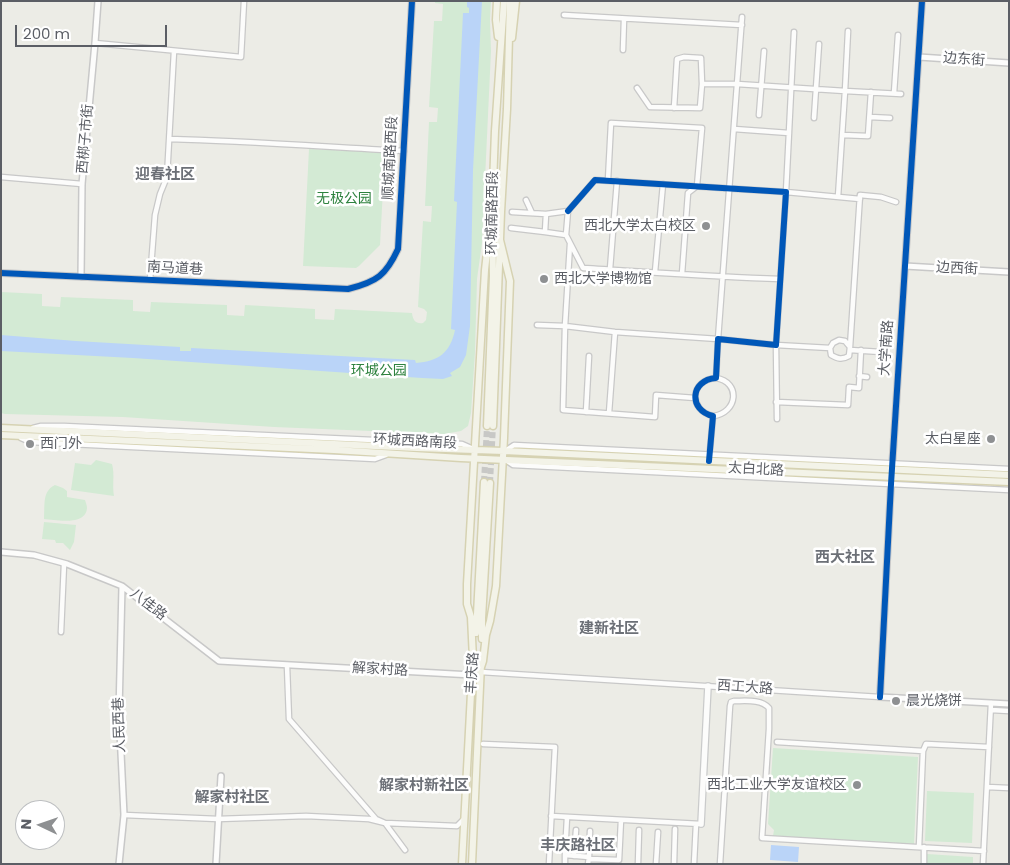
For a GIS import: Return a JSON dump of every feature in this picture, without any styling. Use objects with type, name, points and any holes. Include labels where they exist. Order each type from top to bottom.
[{"type":"main road","points":[[497,1],[496,20],[500,50]]},
{"type":"main road","name":"环城南路西段","points":[[504,1],[495,131],[490,426],[510,1]]},
{"type":"main road","name":"环城南路西段","points":[[508,74],[516,1]]},
{"type":"main road","points":[[473,659],[471,617],[467,604],[485,270],[492,226]]},
{"type":"main road","points":[[481,669],[496,586],[504,451],[510,281],[500,240]]},
{"type":"main road","name":"环城西路南段","points":[[1,428],[474,450]]},
{"type":"main road","name":"环城西路南段","points":[[1,435],[503,459]]},
{"type":"main road","name":"太白北路","points":[[474,450],[710,458],[892,470],[1009,482]]},
{"type":"main road","name":"太白北路","points":[[503,459],[1009,475]]},
{"type":"main road","name":"丰庆路","points":[[462,864],[473,659],[487,482],[472,864]]},
{"type":"main road","points":[[698,824],[708,686]]},
{"type":"street","name":"西梆子市街","points":[[82,277],[82,184],[98,1]]},
{"type":"street","points":[[95,43],[241,57],[244,1]]},
{"type":"street","name":"顺城南路西段","points":[[348,289],[365,285],[379,277],[391,264],[398,249],[412,1]]},
{"type":"street","name":"大学南路","points":[[880,697],[891,484],[922,1]]},
{"type":"street","points":[[564,15],[742,25]]},
{"type":"street","points":[[716,378],[742,17]]},
{"type":"street","points":[[623,50],[624,18]]},
{"type":"street","points":[[838,197],[848,31]]},
{"type":"street","points":[[777,419],[776,345],[794,32]]},
{"type":"street","points":[[894,94],[898,35]]},
{"type":"street","points":[[814,118],[818,44]]},
{"type":"street","points":[[150,280],[155,215],[160,194],[167,177],[174,51]]},
{"type":"street","points":[[760,115],[764,51]]},
{"type":"street","points":[[637,88],[650,107],[674,108],[700,108],[702,84],[701,58],[684,57],[677,59],[674,108]]},
{"type":"street","name":"边东街","points":[[919,57],[1009,63]]},
{"type":"street","points":[[702,84],[737,84],[901,94]]},
{"type":"street","points":[[842,135],[868,136],[872,92]]},
{"type":"street","points":[[870,117],[890,118]]},
{"type":"street","points":[[608,180],[612,123],[702,128],[697,186],[688,193],[682,274]]},
{"type":"street","points":[[734,129],[789,133]]},
{"type":"street","points":[[170,139],[404,151]]},
{"type":"street","points":[[1,177],[82,184]]},
{"type":"street","points":[[780,279],[724,278],[583,268],[566,236],[568,212],[595,180],[786,192],[860,199]]},
{"type":"street","points":[[610,270],[617,181]]},
{"type":"street","points":[[655,272],[663,184]]},
{"type":"street","points":[[881,352],[850,348],[845,341],[839,340],[833,343],[830,348],[831,355],[837,359],[844,359],[849,356],[850,348],[860,195],[881,197],[896,202]]},
{"type":"street","points":[[526,200],[532,213]]},
{"type":"street","points":[[512,212],[546,214],[568,212]]},
{"type":"street","points":[[545,232],[546,214]]},
{"type":"street","points":[[511,228],[566,236]]},
{"type":"street","points":[[570,244],[563,410],[654,416],[656,395],[696,398]]},
{"type":"street","name":"边西街","points":[[905,266],[1009,272]]},
{"type":"street","name":"南马道巷","points":[[1,273],[348,289]]},
{"type":"street","points":[[537,325],[830,348]]},
{"type":"street","points":[[609,413],[614,332]]},
{"type":"street","points":[[776,402],[848,405],[849,387],[859,388],[861,350]]},
{"type":"street","points":[[586,412],[589,356]]},
{"type":"street","points":[[859,376],[867,376]]},
{"type":"street","points":[[716,378],[724,380],[729,385],[733,398],[726,412],[713,416],[698,407],[696,398],[697,389],[700,384],[706,380],[716,378]]},
{"type":"street","points":[[710,458],[713,416]]},
{"type":"street","name":"环城西路南段","points":[[28,429],[41,426],[64,426],[378,440],[462,444],[474,450]]},
{"type":"street","points":[[364,446],[378,440]]},
{"type":"street","points":[[503,459],[513,465],[1009,490]]},
{"type":"street","points":[[892,470],[1009,469]]},
{"type":"street","name":"八佳路","points":[[1,552],[34,554],[122,586],[219,662],[287,666]]},
{"type":"street","points":[[61,632],[64,564]]},
{"type":"street","name":"人民西巷","points":[[119,864],[124,815],[118,712],[122,586]]},
{"type":"street","points":[[287,666],[289,719],[376,819],[385,823],[405,850]]},
{"type":"street","name":"解家村路","points":[[287,666],[472,675]]},
{"type":"street","name":"西工大路","points":[[481,669],[708,686],[1009,704]]},
{"type":"street","points":[[720,864],[730,706],[731,702],[734,701],[758,702],[767,705],[769,708],[762,838],[984,851]]},
{"type":"street","points":[[983,864],[991,703]]},
{"type":"street","points":[[992,710],[1009,711]]},
{"type":"street","points":[[778,742],[923,751]]},
{"type":"street","points":[[483,744],[555,747],[549,864]]},
{"type":"street","points":[[924,864],[922,847],[923,751],[926,744],[989,747]]},
{"type":"street","points":[[216,864],[220,776]]},
{"type":"street","points":[[987,787],[1009,788]]},
{"type":"street","points":[[124,815],[218,819],[306,816],[369,819],[385,823],[457,826],[464,819]]},
{"type":"street","points":[[551,816],[698,824],[694,864]]},
{"type":"street","points":[[565,864],[567,817]]},
{"type":"street","points":[[565,855],[588,860],[619,862],[621,820]]},
{"type":"street","points":[[674,864],[675,829]]},
{"type":"street","points":[[574,856],[576,830]]},
{"type":"street","points":[[638,864],[639,830]]},
{"type":"street","points":[[588,860],[590,832]]},
{"type":"street","points":[[656,864],[658,832]]},
{"type":"green space","name":"环城公园","points":[[435,1],[491,1],[491,51],[482,243],[477,279],[475,352],[471,413],[468,426],[461,431],[444,434],[274,427],[123,417],[1,413],[1,292],[42,294],[42,306],[60,307],[61,297],[133,300],[133,311],[150,312],[151,302],[227,305],[227,315],[244,316],[245,305],[315,309],[315,319],[334,320],[335,309],[412,313],[415,321],[423,323],[426,320],[427,312],[418,307],[423,221],[431,222],[432,206],[425,206],[429,122],[437,122],[438,108],[429,107],[434,21],[442,21],[443,4],[435,3]]},
{"type":"green space","name":"无极公园","points":[[309,149],[385,152],[380,245],[356,268],[303,266]]},
{"type":"green space","points":[[96,460],[112,464],[114,496],[71,490],[75,463],[91,465]]},
{"type":"green space","points":[[55,485],[67,491],[67,497],[85,500],[87,508],[82,517],[70,521],[44,519],[46,495]]},
{"type":"green space","points":[[44,522],[76,525],[74,542],[70,550],[63,543],[42,539]]},
{"type":"green space","points":[[773,748],[918,757],[914,844],[773,836],[774,830],[768,824]]},
{"type":"green space","points":[[927,791],[974,793],[972,843],[925,841]]},
{"type":"green space","points":[[927,854],[973,857],[973,864],[927,864]]},
{"type":"water","points":[[467,1],[482,1],[473,170],[470,326],[466,355],[460,367],[450,373],[452,376],[443,379],[422,378],[1,351],[1,335],[180,347],[180,351],[191,351],[191,348],[415,360],[416,363],[437,358],[447,350],[455,330],[451,329],[457,202],[454,201],[463,13],[469,13]]},
{"type":"water","points":[[771,845],[799,847],[798,862],[770,860]]},
{"type":"tunnel","points":[[484,482],[487,426]]},
{"type":"tunnel","points":[[490,483],[493,426]]},
{"type":"cycle path","points":[[1,273],[348,289],[373,280],[385,271],[398,249],[412,1]]},
{"type":"cycle path","points":[[880,697],[891,484],[922,1]]},
{"type":"cycle path","points":[[568,211],[595,180],[786,192],[776,345],[718,339],[716,378],[701,384],[695,396],[699,408],[713,416],[709,461]]},
{"type":"place","name":"西北大学太白校区","points":[[706,226]]},
{"type":"place","name":"西北大学博物馆","points":[[544,279]]},
{"type":"place","name":"太白星座","points":[[991,439]]},
{"type":"place","name":"西门外","points":[[30,444]]},
{"type":"place","name":"晨光烧饼","points":[[896,701]]},
{"type":"place","name":"西北工业大学友谊校区","points":[[857,785]]},
{"type":"district","name":"迎春社区","points":[[165,175]]},
{"type":"district","name":"西大社区","points":[[845,558]]},
{"type":"district","name":"建新社区","points":[[609,629]]},
{"type":"district","name":"解家村新社区","points":[[424,786]]},
{"type":"district","name":"解家村社区","points":[[232,798]]},
{"type":"district","name":"丰庆路社区","points":[[578,846]]}]
